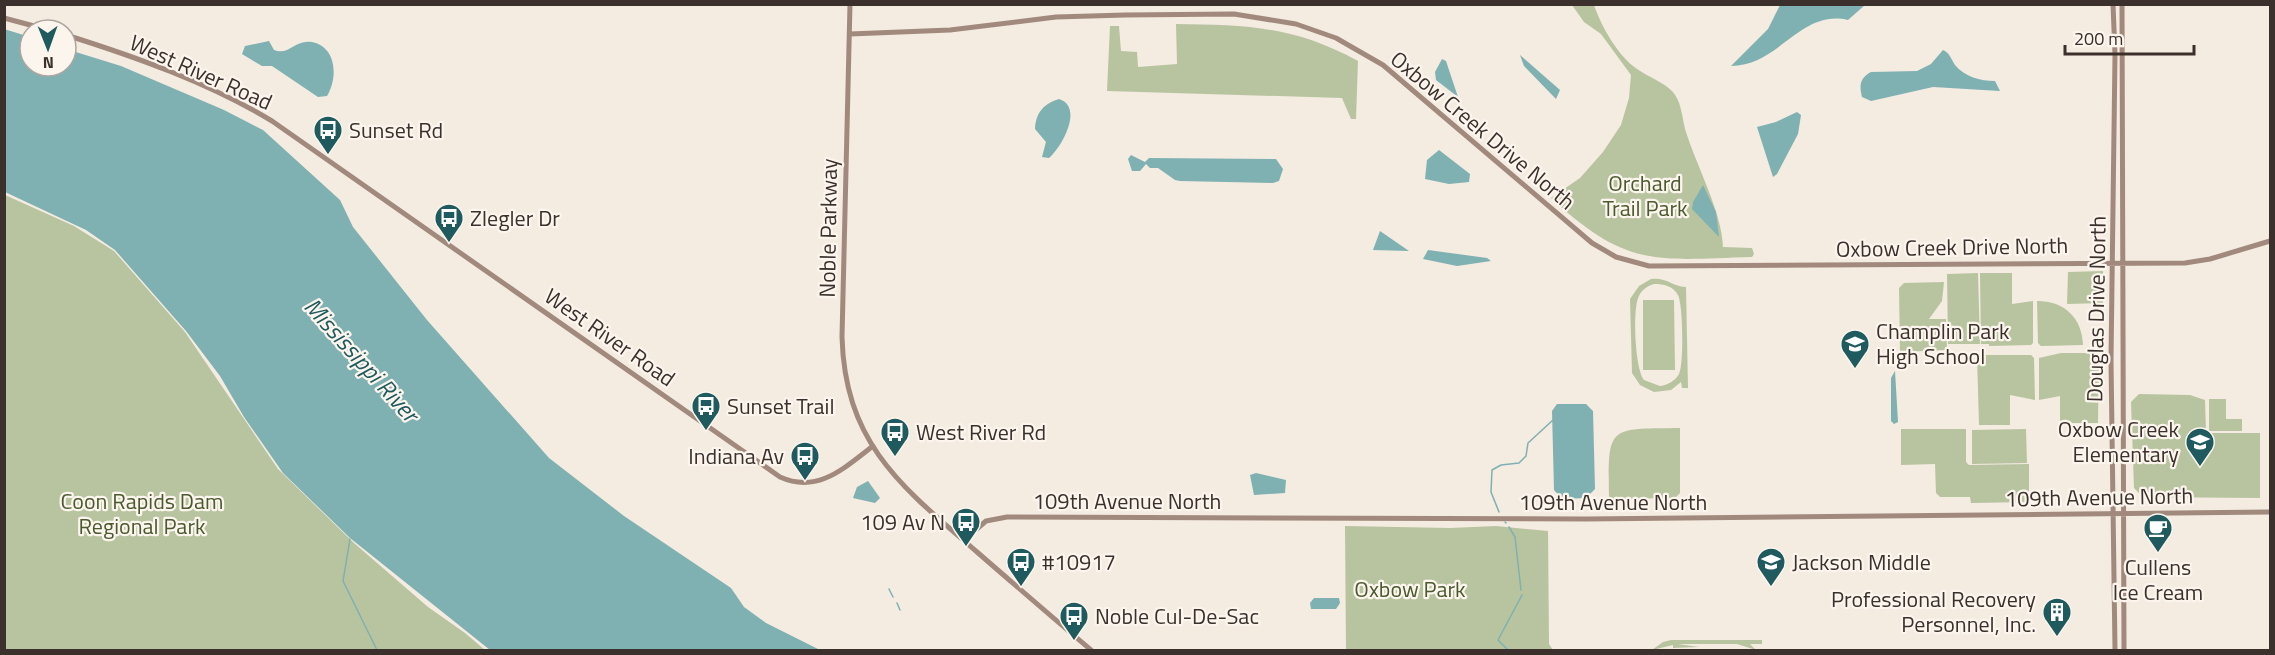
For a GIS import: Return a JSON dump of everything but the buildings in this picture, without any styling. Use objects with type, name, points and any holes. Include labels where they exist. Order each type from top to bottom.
[{"type":"street","name":"Noble Parkway","points":[[850,4],[842,350],[853,406],[873,447]]},
{"type":"street","name":"Douglas Drive North","points":[[2113,4],[2111,360],[2115,651]]},
{"type":"street","name":"Douglas Drive North","points":[[2122,4],[2124,651]]},
{"type":"street","name":"Oxbow Creek Drive North","points":[[850,34],[950,30],[1064,16],[1224,14],[1267,17],[1306,26],[1336,38],[1383,65],[1584,238],[1607,253],[1630,262],[1677,267],[2198,261],[2271,242]]},
{"type":"street","name":"West River Road","points":[[78,39],[148,64],[266,117],[780,477],[798,482],[821,481],[837,473],[873,447]]},
{"type":"street","points":[[873,447],[911,496],[1091,651]]},
{"type":"street","name":"109th Avenue North","points":[[964,540],[986,520],[1007,517],[1586,519],[2271,512]]},
{"type":"green space","name":"Orchard Trail Park","points":[[1572,5],[1594,5],[1606,31],[1623,56],[1637,69],[1664,85],[1675,95],[1718,219],[1723,247],[1752,248],[1754,254],[1752,257],[1690,259],[1643,255],[1622,248],[1601,237],[1577,221],[1551,198],[1580,178],[1603,152],[1621,125],[1629,98],[1631,75],[1601,34],[1584,22]]},
{"type":"green space","points":[[1176,24],[1248,27],[1291,34],[1335,49],[1358,61],[1356,119],[1351,119],[1342,98],[1107,91],[1110,26],[1119,26],[1121,51],[1137,52],[1138,67],[1177,64]]},
{"type":"green space","name":"Coon Rapids Dam Regional Park","points":[[5,195],[74,226],[114,251],[185,332],[278,469],[354,543],[428,607],[485,650],[5,650]]},
{"type":"green space","points":[[2103,271],[2103,303],[2067,304],[2068,272]]},
{"type":"green space","points":[[1978,273],[1980,344],[1948,344],[1947,274]]},
{"type":"green space","points":[[1980,273],[2012,273],[2012,304],[2033,301],[2033,343],[2031,345],[1989,346],[1989,344],[1981,344]]},
{"type":"green space","points":[[1651,279],[1656,279],[1686,287],[1688,388],[1682,388],[1681,382],[1671,390],[1654,392],[1640,385],[1632,373],[1630,299],[1639,286]],"holes":[[[1654,284],[1665,285],[1676,292],[1681,310],[1681,368],[1675,379],[1660,386],[1644,380],[1641,374],[1635,325],[1640,294]]]},
{"type":"green space","points":[[1944,282],[1942,301],[1929,319],[1946,319],[1947,350],[1900,352],[1899,288],[1904,283]]},
{"type":"green space","points":[[1643,300],[1674,300],[1675,370],[1643,370]]},
{"type":"green space","points":[[2037,301],[2056,304],[2070,313],[2079,327],[2083,345],[2041,346],[2038,343]]},
{"type":"green space","points":[[2061,353],[2099,353],[2098,423],[2060,423],[2060,396],[2039,400],[2039,358]]},
{"type":"green space","points":[[1977,355],[2031,355],[2034,358],[2035,400],[2010,395],[2010,425],[1979,425]]},
{"type":"green space","name":"Oxbow Creek Elementary","points":[[2139,394],[2190,395],[2205,400],[2206,433],[2260,433],[2260,498],[2143,497],[2134,488],[2131,402]]},
{"type":"green space","points":[[2209,399],[2226,399],[2226,419],[2242,419],[2242,431],[2209,431]]},
{"type":"green space","points":[[1680,428],[1680,493],[1675,498],[1609,499],[1609,457],[1612,444],[1617,436],[1625,431],[1638,429]]},
{"type":"green space","points":[[1901,429],[1966,429],[1966,462],[1969,465],[2029,464],[2029,502],[1971,503],[1970,497],[1940,497],[1936,493],[1935,464],[1901,465]]},
{"type":"green space","points":[[2026,429],[2027,463],[1972,464],[1972,430]]},
{"type":"green space","name":"Oxbow Park","points":[[1345,526],[1450,528],[1496,526],[1548,531],[1549,644],[1553,650],[1346,650]]},
{"type":"green space","points":[[1671,640],[1762,640],[1762,644],[1750,644],[1756,650],[1737,644],[1678,644],[1699,647],[1673,648],[1673,645],[1652,650],[1663,642]]},
{"type":"water","points":[[1780,4],[1865,5],[1848,20],[1831,19],[1816,23],[1763,57],[1748,64],[1731,66],[1768,29]]},
{"type":"water","name":"Mississippi River","points":[[4,29],[18,33],[18,78],[78,78],[78,53],[121,66],[224,110],[263,130],[340,200],[353,227],[427,320],[549,458],[624,516],[731,588],[744,607],[766,623],[820,650],[490,650],[350,538],[283,473],[244,417],[220,376],[186,331],[115,250],[86,230],[5,192]]},
{"type":"water","points":[[269,41],[274,50],[279,51],[306,42],[320,45],[326,50],[331,57],[334,72],[331,89],[327,96],[318,97],[272,66],[262,66],[242,54],[245,46]]},
{"type":"water","points":[[1943,50],[1949,54],[1963,73],[1978,79],[1995,81],[2000,91],[1933,87],[1871,101],[1862,97],[1861,82],[1871,72],[1917,71],[1931,64]]},
{"type":"water","points":[[1520,55],[1560,90],[1556,99],[1524,66]]},
{"type":"water","points":[[1442,59],[1446,61],[1458,97],[1436,80],[1435,72]]},
{"type":"water","points":[[1059,99],[1066,103],[1070,110],[1068,127],[1054,153],[1049,158],[1042,157],[1046,142],[1035,129],[1037,118],[1045,106]]},
{"type":"water","points":[[1797,112],[1801,115],[1798,134],[1777,174],[1773,177],[1757,127],[1776,122]]},
{"type":"water","points":[[1439,150],[1470,174],[1469,182],[1449,184],[1425,179],[1427,160]]},
{"type":"water","points":[[1131,155],[1145,162],[1149,158],[1276,159],[1283,169],[1279,181],[1273,183],[1180,181],[1146,164],[1140,171],[1132,171],[1128,159]]},
{"type":"water","points":[[1703,185],[1716,212],[1719,237],[1692,209],[1693,202]]},
{"type":"water","points":[[1380,231],[1409,251],[1373,250]]},
{"type":"water","points":[[1428,250],[1487,258],[1491,261],[1457,266],[1423,259]]},
{"type":"water","points":[[1895,371],[1898,422],[1894,424],[1891,421],[1891,378]]},
{"type":"water","points":[[1557,404],[1586,404],[1593,411],[1595,489],[1586,498],[1562,499],[1554,490],[1552,411]]},
{"type":"water","points":[[1256,473],[1286,480],[1285,493],[1254,495],[1250,475]]},
{"type":"water","points":[[868,481],[880,498],[875,503],[853,498],[857,487]]},
{"type":"water","points":[[1314,598],[1339,598],[1340,603],[1336,609],[1311,609],[1310,603]]},
{"type":"waterway","points":[[1499,512],[1491,492],[1492,470],[1501,465],[1519,463],[1526,456],[1528,443],[1553,420]]},
{"type":"waterway","points":[[1509,527],[1515,537],[1521,590]]},
{"type":"waterway","points":[[350,539],[343,581],[377,650]]},
{"type":"waterway","points":[[889,589],[893,597]]},
{"type":"waterway","points":[[1508,650],[1498,640],[1522,595]]},
{"type":"waterway","points":[[897,603],[900,610]]},
{"type":"place","name":"Sunset Rd","points":[[328,156]]},
{"type":"place","name":"ZIegler Dr","points":[[449,244]]},
{"type":"place","name":"Champlin Park High School","points":[[1855,370]]},
{"type":"place","name":"Sunset Trail","points":[[706,432]]},
{"type":"place","name":"West River Rd","points":[[895,458]]},
{"type":"place","name":"Oxbow Creek Elementary","points":[[2200,468]]},
{"type":"place","name":"Indiana Av","points":[[805,482]]},
{"type":"place","name":"109 Av N","points":[[966,548]]},
{"type":"place","name":"Cullens Ice Cream","points":[[2158,554]]},
{"type":"place","name":"#10917","points":[[1021,588]]},
{"type":"place","name":"Jackson Middle","points":[[1771,588]]},
{"type":"place","name":"Professional Recovery Personnel, Inc.","points":[[2057,638]]},
{"type":"place","name":"Noble Cul-De-Sac","points":[[1074,642]]}]
